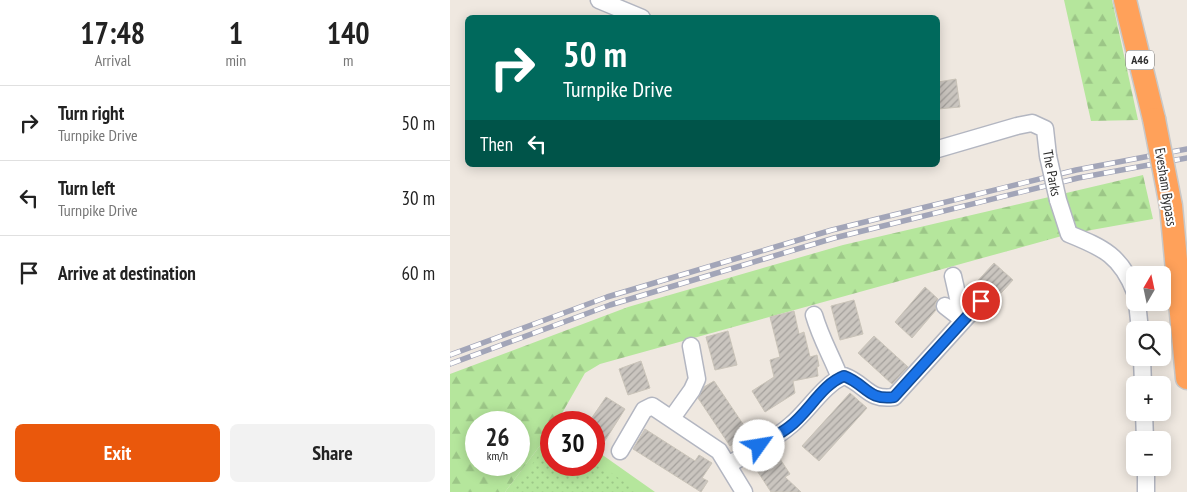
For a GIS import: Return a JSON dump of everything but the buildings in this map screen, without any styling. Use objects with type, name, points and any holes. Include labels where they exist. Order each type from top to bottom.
[{"type":"highway","name":"Evesham Bypass","points":[[1125,0],[1154,119],[1171,206],[1187,378]]},
{"type":"street","points":[[599,0],[635,15]]},
{"type":"street","name":"The Parks","points":[[940,148],[1032,123],[1045,129],[1048,156],[1058,200],[1069,234],[1110,254],[1126,270]]},
{"type":"street","points":[[953,276],[963,320]]},
{"type":"street","points":[[728,464],[789,427],[812,406],[833,381],[844,376],[856,380],[881,399],[894,397],[981,301]]},
{"type":"street","points":[[945,306],[963,320]]},
{"type":"street","points":[[814,314],[821,339],[832,357],[840,378]]},
{"type":"street","points":[[672,418],[697,379],[691,346]]},
{"type":"street","points":[[620,451],[644,410],[652,406],[719,451],[744,492]]},
{"type":"street","points":[[1146,476],[1146,492]]},
{"type":"green space","points":[[1064,0],[1112,0],[1138,120],[1091,121]]},
{"type":"green space","points":[[1143,175],[1153,219],[1069,234],[600,364],[585,373],[563,411],[540,411],[540,446],[530,459],[530,411],[465,411],[465,476],[517,476],[505,492],[450,492],[450,374],[628,307],[843,245]]},
{"type":"green space","points":[[540,446],[540,476],[605,476],[605,457],[655,492],[505,492],[517,476],[530,476],[530,459]]},
{"type":"green space","points":[[540,453],[540,476],[605,476],[605,469],[639,492],[513,492],[524,476],[530,476],[530,467]]},
{"type":"railway","points":[[450,355],[607,297],[832,230],[1076,170],[1187,149]]},
{"type":"railway","points":[[450,364],[610,305],[834,238],[1078,178],[1187,158]]},
{"type":"route","points":[[759,446],[789,427],[812,406],[833,381],[844,376],[856,380],[881,399],[894,397],[947,341],[981,301]]}]
